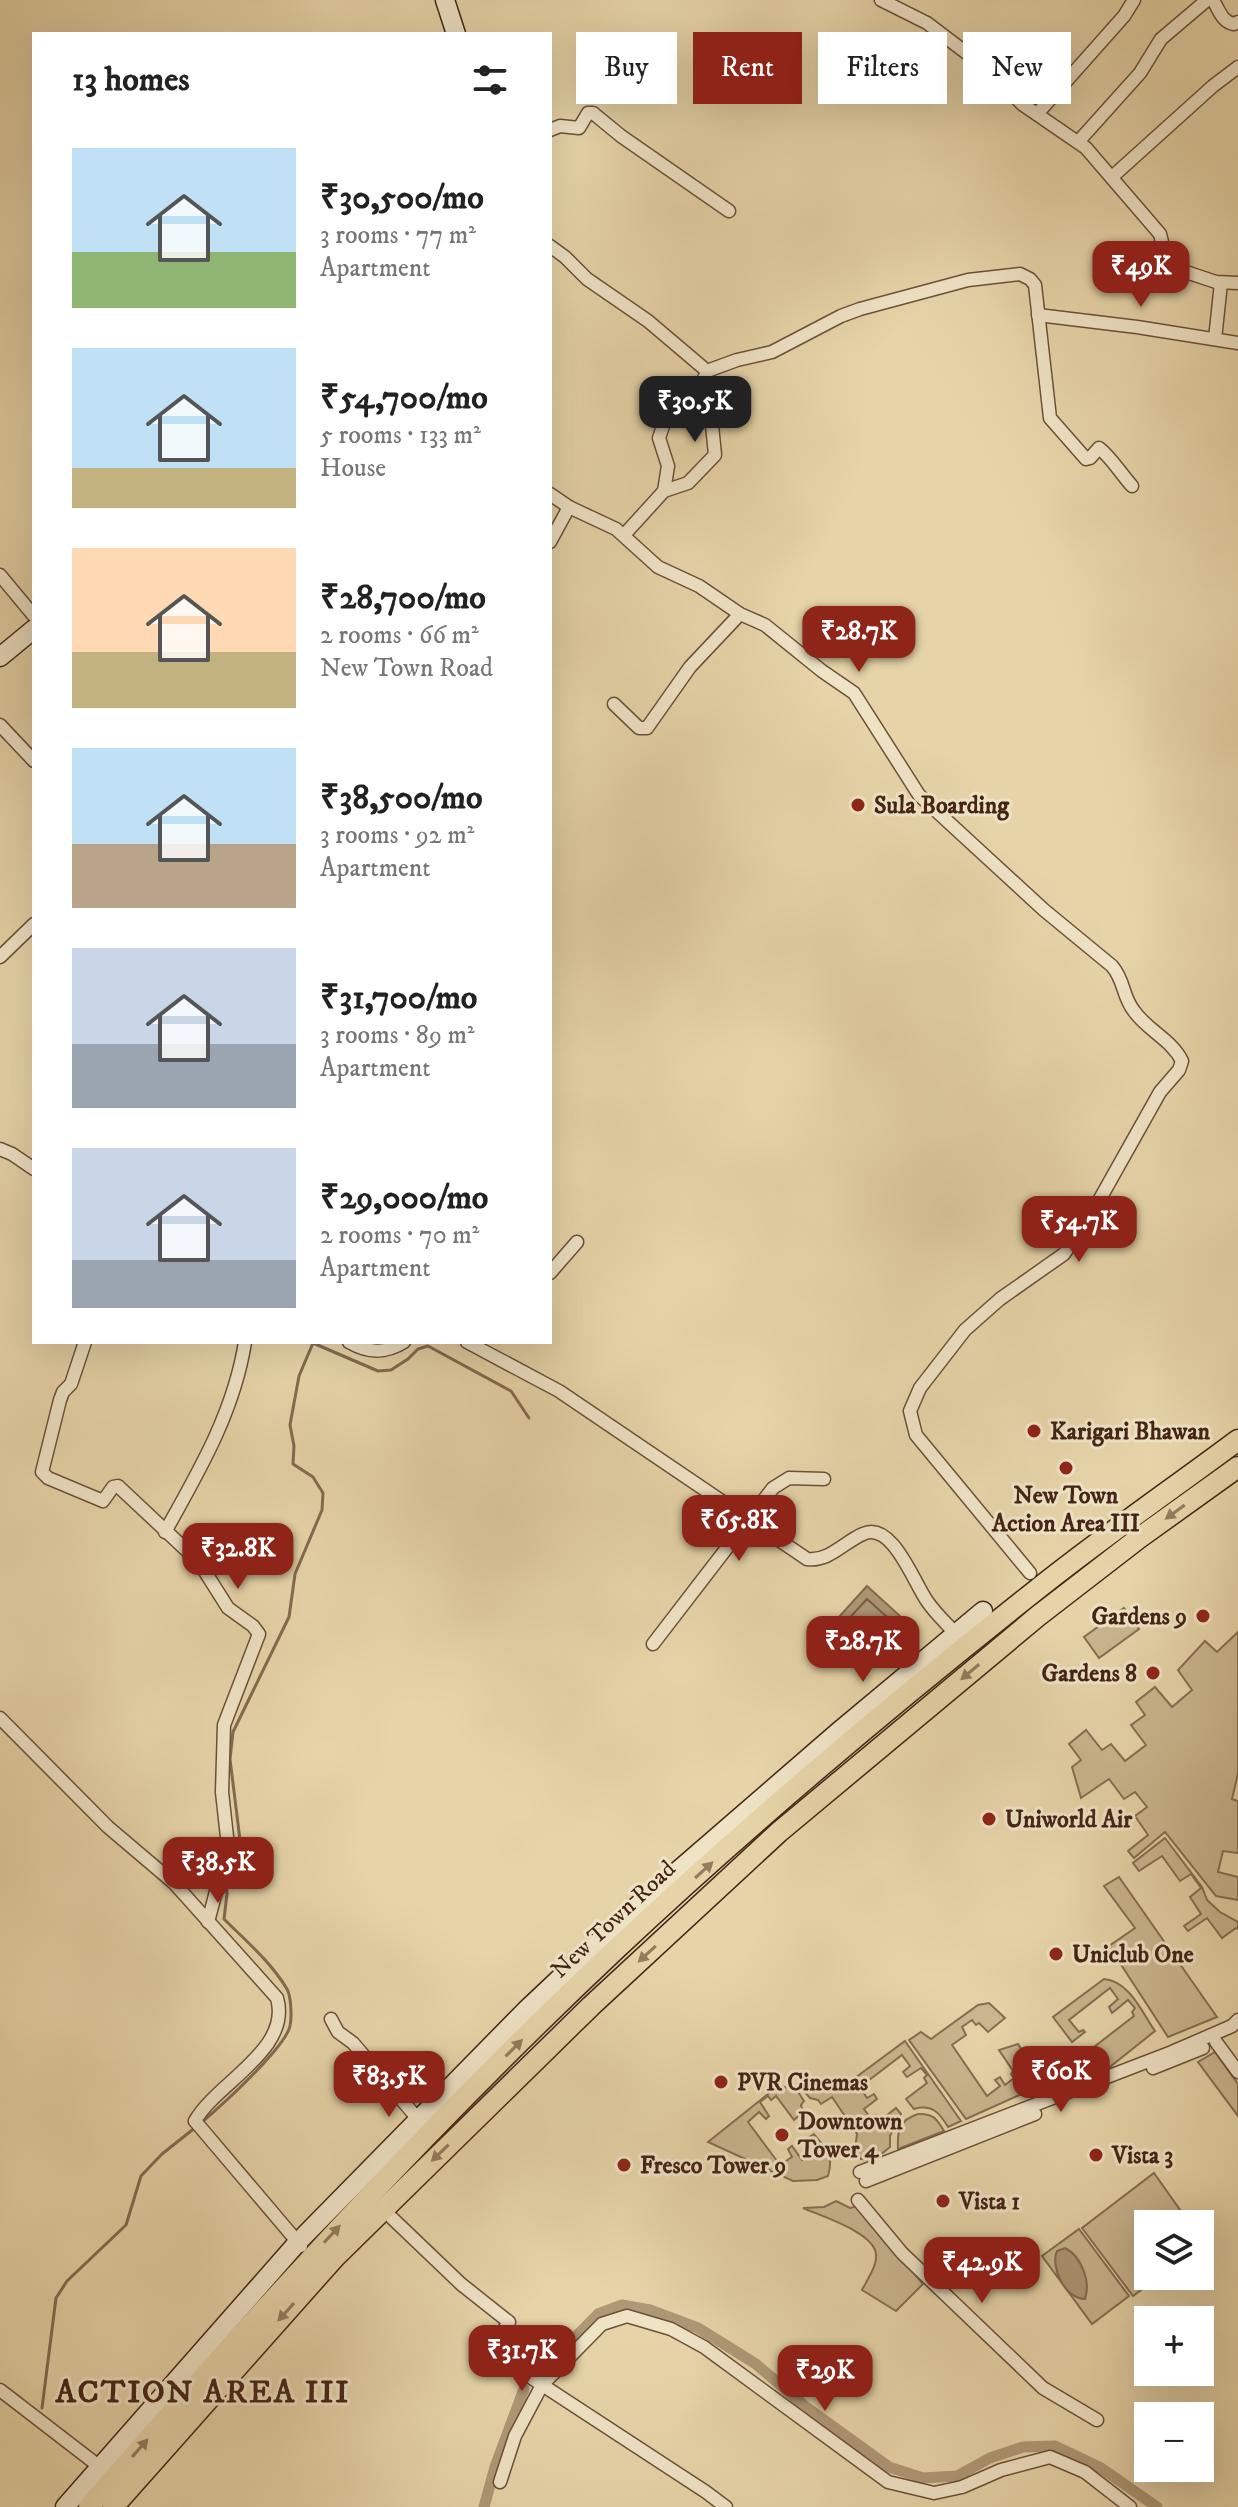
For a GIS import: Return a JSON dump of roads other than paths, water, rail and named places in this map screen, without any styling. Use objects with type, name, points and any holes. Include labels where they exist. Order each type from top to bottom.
[{"type":"main road","name":"New Town Road","points":[[113,2507],[335,2257],[591,2006],[779,1832],[932,1712],[1038,1616],[1139,1538],[1235,1455]]},
{"type":"main road","name":"New Town Road","points":[[89,2507],[304,2249],[393,2170],[618,1947],[773,1809],[1036,1590],[1235,1455]]},
{"type":"street","points":[[445,0],[455,32]]},
{"type":"street","points":[[881,0],[938,31],[981,64],[1022,104],[1078,142],[1160,234],[1169,265],[1221,283],[1238,283]]},
{"type":"street","points":[[1037,114],[1124,16],[1134,0]]},
{"type":"street","points":[[1078,142],[1140,73],[1169,31],[1210,0],[1223,18],[1237,26]]},
{"type":"street","points":[[1112,177],[1238,67]]},
{"type":"street","points":[[552,129],[560,126],[579,128],[588,113],[593,113],[729,211]]},
{"type":"street","points":[[552,247],[587,279],[648,321],[707,371]]},
{"type":"street","points":[[664,491],[668,466],[659,438],[665,420],[701,387],[707,371],[772,352],[841,316],[968,280],[1013,273],[1025,275],[1035,285],[1050,418],[1086,459],[1099,448],[1103,450],[1132,486]]},
{"type":"street","points":[[1215,339],[1221,283]]},
{"type":"street","points":[[1038,315],[1238,343]]},
{"type":"street","points":[[624,535],[664,491],[688,483],[715,455],[712,425],[724,413],[726,405],[701,387]]},
{"type":"street","points":[[552,495],[624,535],[658,567],[699,586],[740,614],[774,631],[812,664],[854,693],[919,795],[1044,910],[1112,966],[1120,975],[1135,1013],[1177,1051],[1182,1061],[1179,1070],[1160,1092],[1096,1206],[1064,1254],[1000,1299],[965,1330],[920,1388],[910,1411],[916,1435],[1030,1573]]},
{"type":"street","points":[[552,538],[569,507]]},
{"type":"street","points":[[0,575],[32,614]]},
{"type":"street","points":[[614,704],[639,728],[645,729],[683,676],[740,614]]},
{"type":"street","points":[[0,657],[32,631]]},
{"type":"street","points":[[0,725],[32,759]]},
{"type":"street","points":[[0,957],[32,926]]},
{"type":"street","points":[[0,1149],[32,1168]]},
{"type":"street","points":[[552,1271],[577,1242]]},
{"type":"street","points":[[84,1344],[78,1369],[60,1400],[42,1472],[48,1478],[103,1501],[113,1487],[118,1486],[199,1562],[228,1608],[259,1634],[224,1725],[222,1792],[226,1853],[208,1922]]},
{"type":"street","points":[[165,1532],[227,1412],[241,1371],[245,1344]]},
{"type":"street","points":[[354,1344],[372,1351],[385,1351],[400,1344]]},
{"type":"street","points":[[489,1347],[623,1433],[807,1559],[817,1560],[863,1533],[873,1531],[881,1534],[899,1553],[933,1610],[956,1634]]},
{"type":"street","points":[[653,1644],[773,1488],[789,1478],[824,1479]]},
{"type":"street","points":[[65,2507],[304,2249],[418,2119],[526,2010],[629,1913],[983,1611]]},
{"type":"street","points":[[0,1718],[108,1827],[174,1883],[277,1998],[279,2018],[267,2045],[196,2122],[304,2249]]},
{"type":"street","points":[[331,2019],[338,2032],[353,2043],[418,2119]]},
{"type":"street","points":[[951,2142],[1172,2052],[1232,2026],[1238,2020]]},
{"type":"street","points":[[863,2176],[1238,2031]]},
{"type":"street","points":[[1216,2042],[1238,2072]]},
{"type":"street","points":[[860,2198],[912,2263],[1043,2388],[1099,2417]]},
{"type":"street","points":[[392,2218],[461,2284],[509,2322],[495,2343],[508,2357],[542,2385],[726,2507]]},
{"type":"street","points":[[500,2482],[515,2436],[542,2385],[602,2324],[627,2316],[671,2329],[704,2347],[888,2482],[934,2493],[962,2487],[1001,2470],[1050,2457],[1085,2472],[1130,2507]]},
{"type":"street","points":[[508,2357],[553,2373]]},
{"type":"street","points":[[0,2390],[100,2467]]},
{"type":"water","points":[[867,1586],[900,1616],[865,1660],[829,1628]]},
{"type":"water","points":[[1065,2248],[1076,2257],[1083,2270],[1087,2285],[1085,2299],[1071,2294],[1061,2281],[1055,2258],[1057,2251]]},
{"type":"waterway","points":[[202,2122],[265,2062],[286,2036],[291,2022],[290,2001],[281,1979],[224,1919],[227,1894],[225,1876],[240,1840],[230,1759],[233,1732],[289,1617],[295,1574],[322,1510],[323,1493],[313,1477],[293,1464],[290,1425],[299,1376],[313,1344]]},
{"type":"waterway","points":[[315,1344],[378,1371],[391,1370],[418,1349],[428,1346],[511,1391],[529,1418]]},
{"type":"waterway","points":[[42,2408],[56,2298],[67,2281],[126,2225],[141,2176],[162,2154],[196,2127]]},
{"type":"waterway","points":[[547,2366],[598,2314],[622,2305],[650,2310],[698,2328],[756,2364],[806,2407],[889,2467],[923,2478],[957,2476],[990,2458],[1023,2447],[1055,2446],[1101,2468],[1157,2507]]},
{"type":"waterway","points":[[484,2507],[495,2467],[524,2389]]},
{"type":"place","name":"Sula Boarding","points":[[858,805]]},
{"type":"place","name":"Karigari Bhawan","points":[[1034,1431]]},
{"type":"place","name":"New Town Action Area III","points":[[1066,1468]]},
{"type":"place","name":"Gardens 9","points":[[1203,1616]]},
{"type":"place","name":"Gardens 8","points":[[1153,1673]]},
{"type":"place","name":"Uniworld Air","points":[[989,1819]]},
{"type":"place","name":"Uniclub One","points":[[1056,1954]]},
{"type":"place","name":"PVR Cinemas","points":[[721,2082]]},
{"type":"place","name":"Downtown Tower 4","points":[[782,2135]]},
{"type":"place","name":"Vista 3","points":[[1096,2155]]},
{"type":"place","name":"Fresco Tower 9","points":[[624,2165]]},
{"type":"place","name":"Vista 1","points":[[943,2201]]},
{"type":"district","name":"ACTION AREA III","points":[[203,2391]]}]
